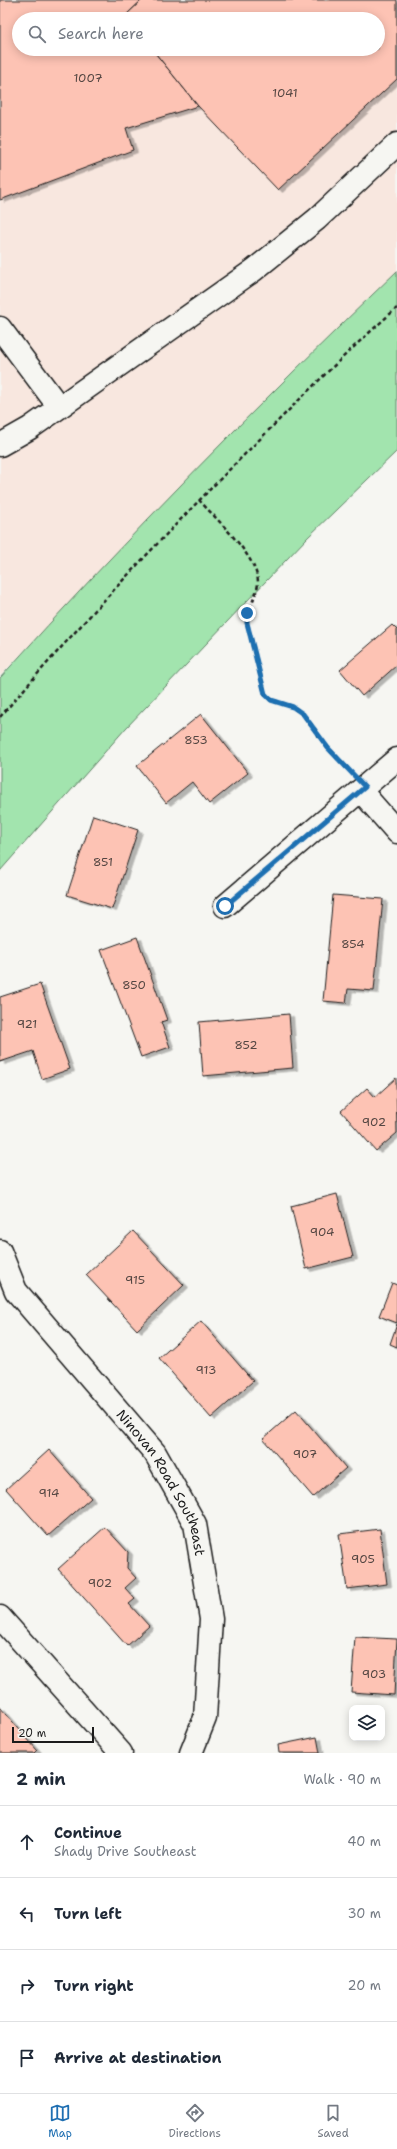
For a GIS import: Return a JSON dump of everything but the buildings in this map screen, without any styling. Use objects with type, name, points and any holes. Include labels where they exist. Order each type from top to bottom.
[{"type":"street","points":[[0,445],[59,407],[254,270],[317,219],[397,144]]},
{"type":"street","points":[[0,328],[59,407]]},
{"type":"street","points":[[225,906],[397,759]]},
{"type":"street","points":[[363,789],[397,832]]},
{"type":"street","name":"Ninovan Road Southeast","points":[[0,1251],[16,1291],[155,1452],[195,1524],[211,1619],[205,1718],[191,1753]]},
{"type":"street","points":[[0,1617],[121,1753]]},
{"type":"path","points":[[0,717],[55,653],[199,500],[353,347],[397,308]]},
{"type":"path","points":[[199,500],[240,547],[255,570],[258,583],[247,613],[247,623],[265,694],[271,700],[293,707],[303,714],[328,748],[363,789]]},
{"type":"shaded area","points":[[0,0],[397,0],[397,272],[284,380],[0,676]]},
{"type":"green space","points":[[397,271],[397,451],[307,538],[126,728],[0,871],[0,678],[145,522],[295,370]]},
{"type":"route","points":[[225,906],[365,787],[328,748],[303,714],[293,707],[282,705],[271,700],[265,694],[253,641],[247,623],[247,613]]}]
